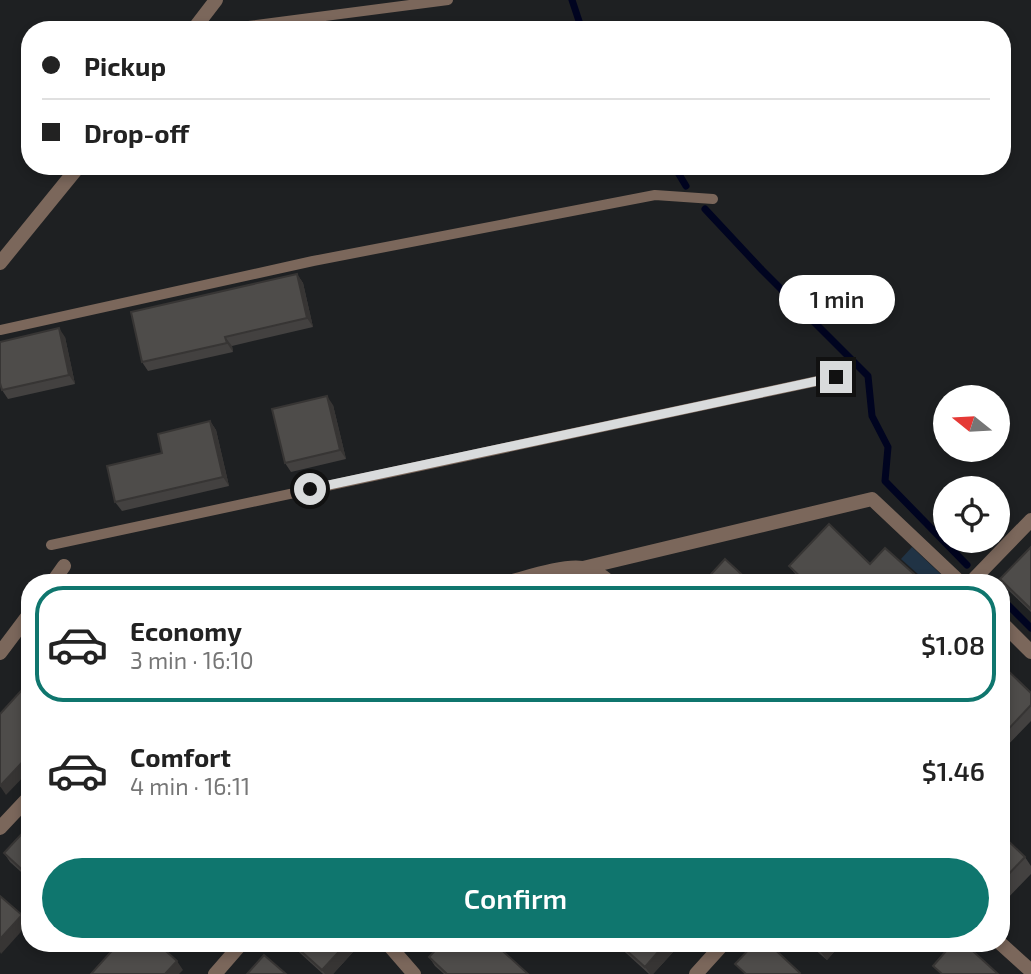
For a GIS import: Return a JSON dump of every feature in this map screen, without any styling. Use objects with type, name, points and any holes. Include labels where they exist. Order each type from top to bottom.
[{"type":"street","points":[[200,21],[216,0]]},
{"type":"street","points":[[0,263],[72,175]]},
{"type":"street","points":[[545,574],[583,568],[872,499],[951,574]]},
{"type":"street","points":[[979,574],[1031,520]]},
{"type":"street","points":[[58,574],[64,566]]},
{"type":"street","points":[[583,568],[599,574]]},
{"type":"street","points":[[0,653],[21,625]]},
{"type":"street","points":[[1010,631],[1031,652]]},
{"type":"street","points":[[0,828],[21,806]]},
{"type":"street","points":[[215,974],[234,952]]},
{"type":"street","points":[[395,952],[414,974]]},
{"type":"street","points":[[696,974],[716,952]]},
{"type":"street","points":[[1010,952],[1031,971]]},
{"type":"lane","points":[[286,21],[448,0]]},
{"type":"lane","points":[[0,330],[313,261],[655,195],[713,199]]},
{"type":"lane","points":[[51,545],[836,377]]},
{"type":"shaded area","points":[[912,547],[940,574],[918,574],[901,559]]},
{"type":"building","points":[[297,274],[307,318],[225,337],[227,343],[142,362],[131,312]]},
{"type":"building","points":[[59,328],[69,375],[2,390],[0,342]]},
{"type":"building","points":[[327,396],[340,450],[285,463],[272,409]]},
{"type":"building","points":[[210,421],[223,477],[115,502],[107,466],[162,453],[158,434]]},
{"type":"building","points":[[829,524],[870,564],[885,548],[914,574],[797,574],[789,566]]},
{"type":"building","points":[[1031,547],[1031,609],[1010,589],[1010,574],[1005,574]]},
{"type":"building","points":[[725,559],[741,574],[711,574]]},
{"type":"building","points":[[1010,673],[1031,693],[1031,705],[1010,727]]},
{"type":"building","points":[[21,691],[21,764],[0,786],[0,714]]},
{"type":"building","points":[[21,835],[21,869],[4,853]]},
{"type":"building","points":[[1010,843],[1025,857],[1010,873]]},
{"type":"building","points":[[0,896],[21,916],[0,939]]},
{"type":"building","points":[[111,952],[167,952],[177,961],[165,974],[91,974]]},
{"type":"building","points":[[302,952],[339,952],[322,970]]},
{"type":"building","points":[[434,952],[504,952],[528,974],[447,974],[429,957]]},
{"type":"building","points":[[628,952],[658,952],[645,967]]},
{"type":"building","points":[[746,952],[778,952],[800,973],[746,974],[735,964]]},
{"type":"building","points":[[945,952],[974,952],[998,974],[942,974],[933,966]]},
{"type":"building","points":[[264,955],[286,974],[247,974]]},
{"type":"waterway","points":[[572,0],[579,21]]},
{"type":"waterway","points":[[679,175],[686,186]]},
{"type":"waterway","points":[[705,209],[868,376],[872,416],[888,447],[885,481],[967,565]]},
{"type":"waterway","points":[[1010,607],[1031,628]]},
{"type":"route","points":[[310,489],[836,377]]}]
